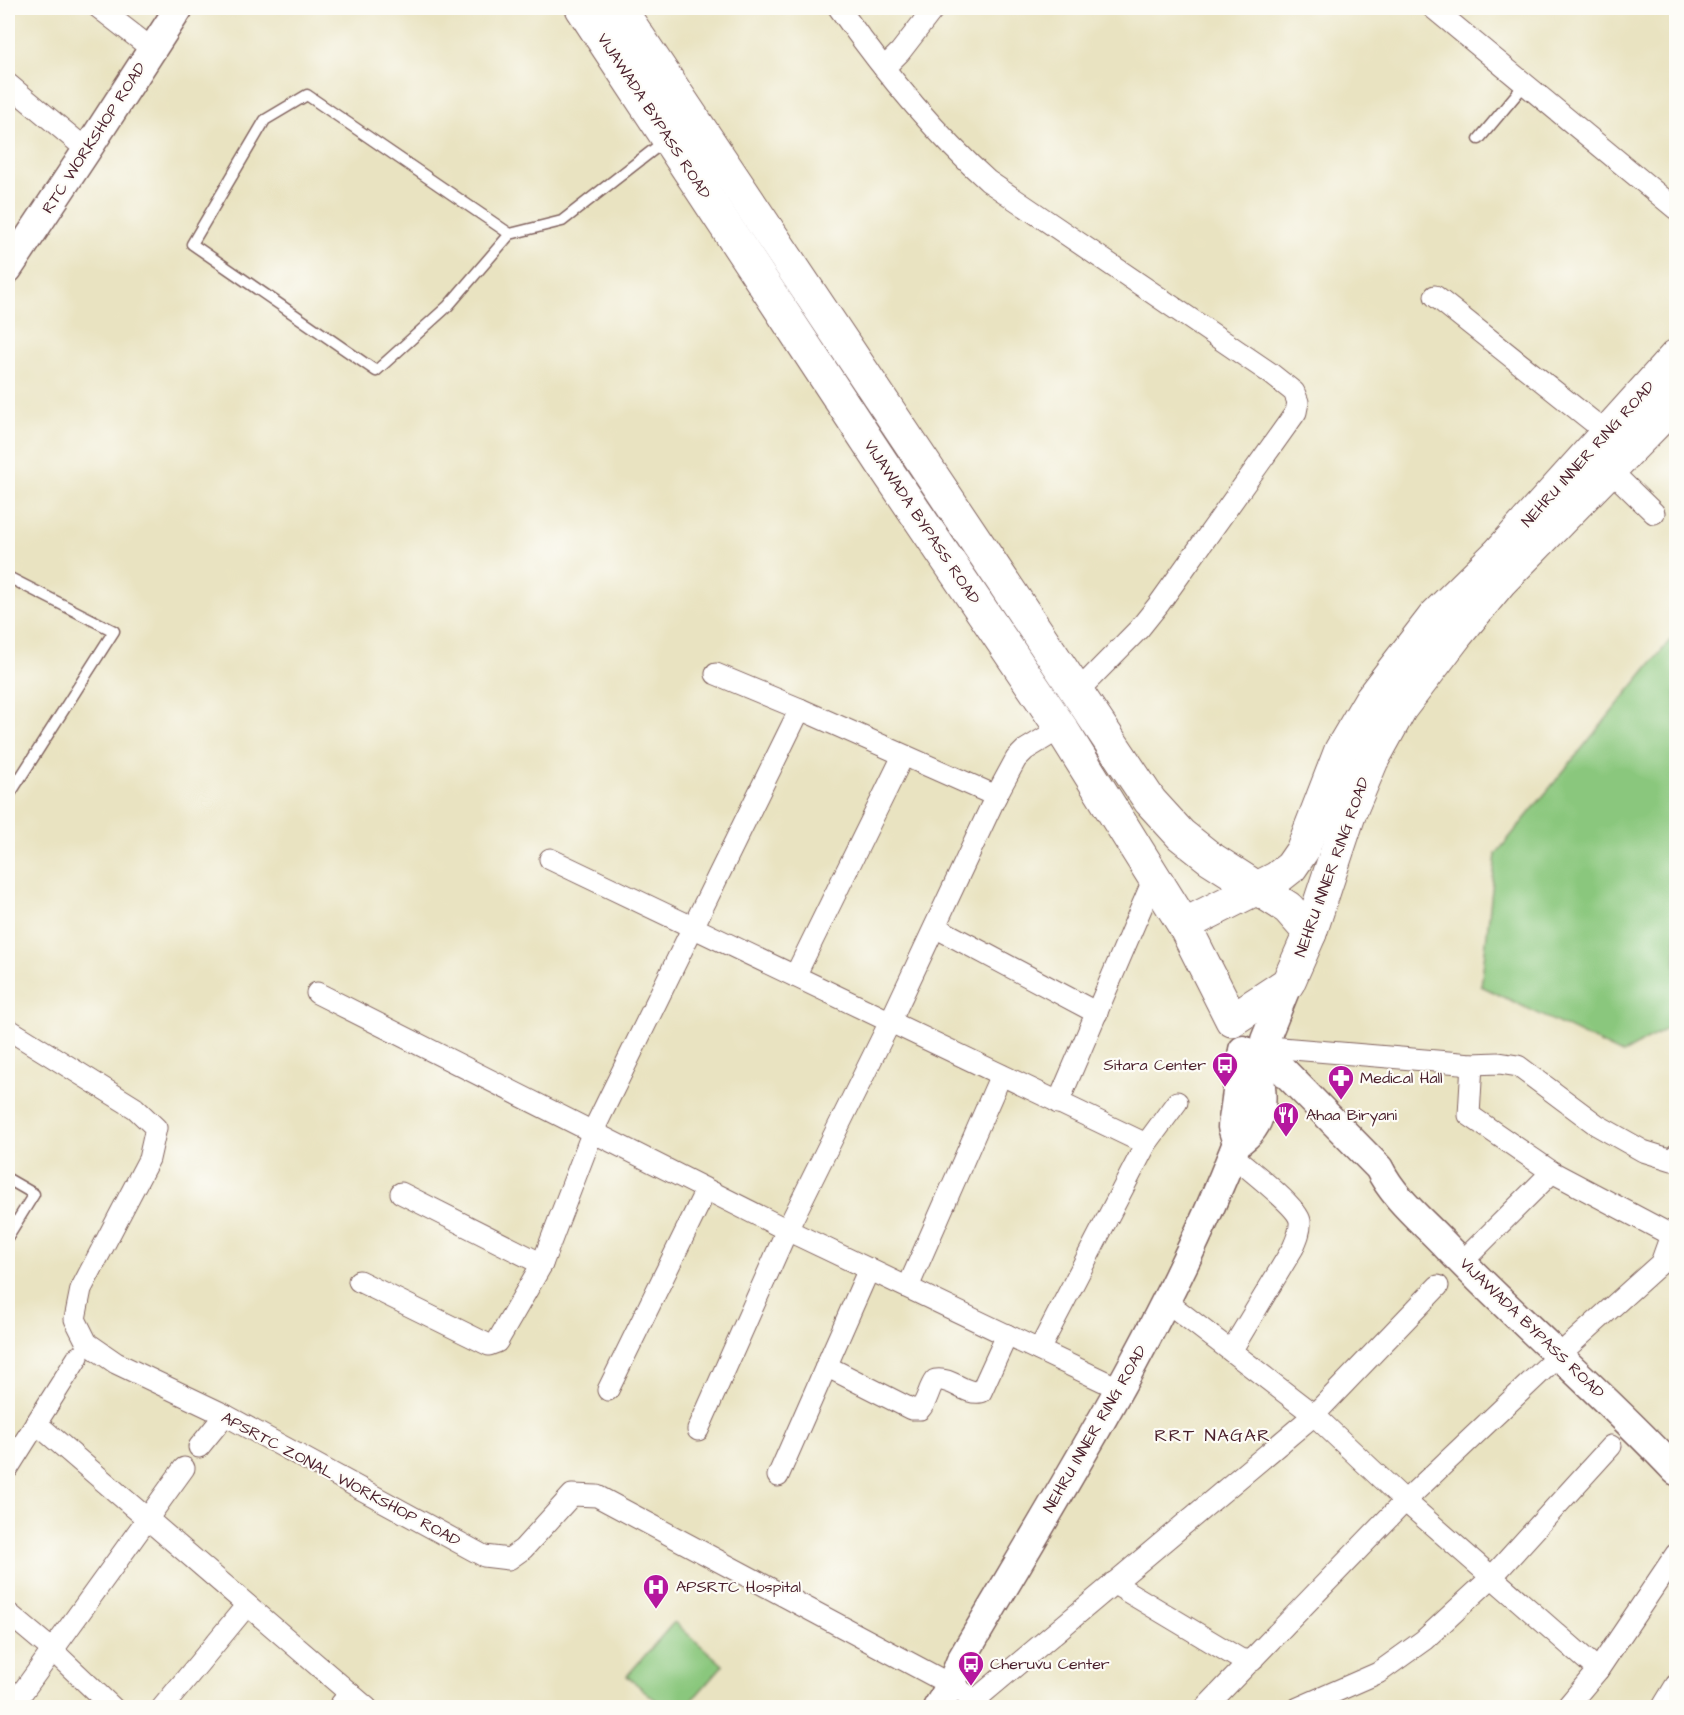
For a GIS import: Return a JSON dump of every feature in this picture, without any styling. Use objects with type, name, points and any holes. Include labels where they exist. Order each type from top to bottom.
[{"type":"main road","name":"VIJAWADA BYPASS ROAD","points":[[582,8],[674,124],[835,361],[1077,692],[1150,801],[1181,835],[1210,858],[1288,908],[1310,933]]},
{"type":"main road","name":"VIJAWADA BYPASS ROAD","points":[[619,8],[674,124]]},
{"type":"main road","name":"NEHRU INNER RING ROAD","points":[[1184,925],[1257,888],[1291,867],[1302,851],[1341,750],[1371,699],[1435,616],[1499,553],[1677,356]]},
{"type":"main road","name":"VIJAWADA BYPASS ROAD","points":[[835,361],[1184,925],[1254,1046]]},
{"type":"main road","name":"NEHRU INNER RING ROAD","points":[[1254,1046],[1288,983],[1310,933],[1350,812],[1372,760],[1400,710],[1457,633],[1500,582],[1677,402]]},
{"type":"street","points":[[99,8],[152,49]]},
{"type":"street","name":"RTC WORKSHOP ROAD","points":[[8,269],[179,8]]},
{"type":"street","points":[[839,8],[937,133],[988,181],[1270,373],[1294,392],[1299,402],[1296,412],[1159,603],[1139,628],[1077,692]]},
{"type":"street","points":[[884,68],[900,52],[934,8]]},
{"type":"street","points":[[1433,8],[1677,209]]},
{"type":"street","points":[[8,84],[87,150]]},
{"type":"street","points":[[1435,296],[1607,433]]},
{"type":"street","points":[[1611,471],[1654,513]]},
{"type":"street","points":[[716,674],[996,796]]},
{"type":"street","points":[[359,1281],[489,1345],[497,1342],[542,1264],[593,1131],[800,709]]},
{"type":"street","points":[[698,1430],[787,1230],[890,1022],[996,796],[1016,759],[1025,750],[1061,728]]},
{"type":"street","points":[[795,976],[903,756]]},
{"type":"street","points":[[550,859],[1146,1144]]},
{"type":"street","points":[[1059,1102],[1154,878]]},
{"type":"street","points":[[934,927],[1097,1013]]},
{"type":"street","points":[[317,993],[787,1230],[1120,1389]]},
{"type":"street","name":"APSRTC ZONAL WORKSHOP ROAD","points":[[8,1029],[135,1108],[156,1128],[149,1159],[81,1288],[75,1319],[87,1343],[116,1363],[225,1415],[484,1556],[509,1559],[523,1549],[572,1495],[597,1496],[944,1696]]},
{"type":"street","points":[[1231,1351],[1293,1248],[1299,1232],[1300,1218],[1291,1206],[1235,1149],[1232,1126],[1254,1046],[1518,1066],[1597,1125],[1643,1151],[1672,1160],[1677,1155]]},
{"type":"street","name":"VIJAWADA BYPASS ROAD","points":[[1254,1046],[1379,1168],[1387,1185],[1461,1262],[1632,1424],[1677,1471]]},
{"type":"street","points":[[1205,1707],[1405,1501],[1559,1355],[1669,1260],[1671,1235],[1552,1172],[1469,1115],[1472,1064]]},
{"type":"street","points":[[908,1287],[1001,1075]]},
{"type":"street","points":[[1039,1350],[1146,1144],[1177,1102]]},
{"type":"street","name":"NEHRU INNER RING ROAD","points":[[944,1696],[961,1660],[1120,1389],[1167,1302],[1235,1149]]},
{"type":"street","points":[[1461,1262],[1552,1172]]},
{"type":"street","points":[[608,1390],[706,1190]]},
{"type":"street","points":[[401,1193],[542,1264]]},
{"type":"street","points":[[778,1476],[869,1269]]},
{"type":"street","points":[[944,1696],[978,1704],[1113,1583],[1314,1415],[1438,1286]]},
{"type":"street","points":[[1167,1302],[1314,1415],[1405,1501],[1598,1670]]},
{"type":"street","points":[[826,1366],[911,1409],[920,1409],[925,1404],[935,1380],[942,1379],[973,1394],[981,1392],[1007,1335]]},
{"type":"street","points":[[8,1468],[78,1357]]},
{"type":"street","points":[[199,1447],[225,1415]]},
{"type":"street","points":[[36,1423],[247,1605],[344,1700],[367,1707]]},
{"type":"street","points":[[1298,1707],[1378,1673],[1424,1640],[1491,1578],[1611,1446]]},
{"type":"street","points":[[11,1707],[184,1468]]},
{"type":"street","points":[[1566,1707],[1598,1670],[1677,1554]]},
{"type":"street","points":[[1113,1583],[1240,1659],[1252,1661]]},
{"type":"street","points":[[162,1707],[247,1605]]},
{"type":"street","points":[[8,1613],[51,1649],[113,1707]]},
{"type":"street","points":[[1662,1707],[1677,1685]]},
{"type":"lane","points":[[1479,139],[1525,84]]},
{"type":"lane","points":[[510,234],[307,95],[265,120],[192,244],[376,371],[448,306],[510,234],[562,221],[674,124]]},
{"type":"lane","points":[[8,577],[114,630],[8,797]]},
{"type":"lane","points":[[8,1179],[34,1194],[8,1236]]},
{"type":"green space","points":[[1676,633],[1676,1023],[1622,1054],[1481,986],[1496,854]]},
{"type":"green space","points":[[674,1622],[723,1665],[686,1707],[664,1707],[627,1676]]},
{"type":"place","name":"Sitara Center","points":[[1225,1088]]},
{"type":"place","name":"Medical Hall","points":[[1341,1101]]},
{"type":"place","name":"Ahaa Biryani","points":[[1286,1138]]},
{"type":"place","name":"APSRTC Hospital","points":[[656,1610]]},
{"type":"place","name":"Cheruvu Center","points":[[971,1687]]},
{"type":"district","name":"RRT NAGAR","points":[[1213,1435]]}]
